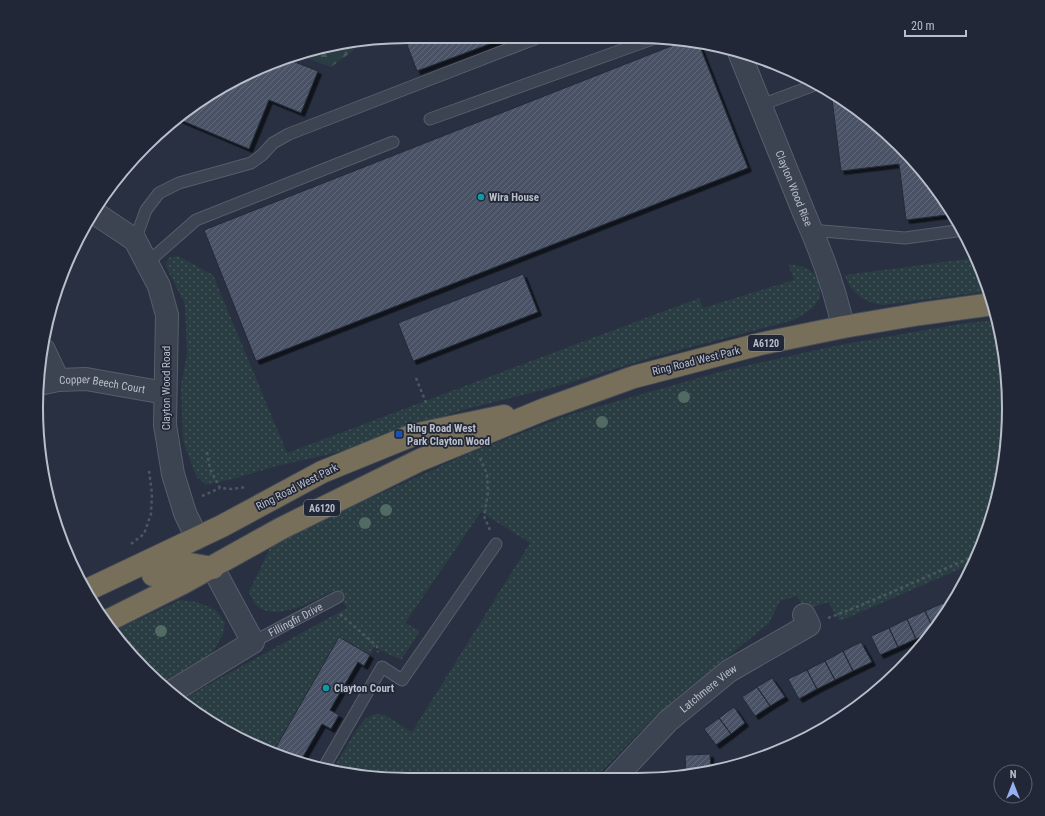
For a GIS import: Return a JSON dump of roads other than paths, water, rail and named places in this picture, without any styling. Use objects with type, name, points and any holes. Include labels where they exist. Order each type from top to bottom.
[{"type":"highway","name":"Ring Road West Park","points":[[111,619],[213,568],[282,528],[420,460],[545,409],[634,377],[760,344],[844,327],[920,314],[987,305]]},
{"type":"highway","name":"Ring Road West Park","points":[[91,589],[222,526],[322,472],[413,435],[486,419],[545,409]]},
{"type":"highway","name":"A6120","points":[[197,538],[212,544],[223,546],[291,513],[331,504]]},
{"type":"highway","points":[[197,538],[213,568]]},
{"type":"highway","name":"A6120","points":[[93,592],[122,590],[178,562],[213,568]]},
{"type":"street","name":"Clayton Wood Rise","points":[[742,58],[811,230],[839,306],[844,327]]},
{"type":"street","name":"Clayton Wood Road","points":[[98,215],[135,240],[159,286],[167,315],[165,425],[172,474],[185,513],[197,538]]},
{"type":"street","points":[[46,362],[49,382]]},
{"type":"street","name":"Copper Beech Court","points":[[49,382],[86,379],[165,393]]},
{"type":"street","points":[[213,568],[253,642]]},
{"type":"street","name":"Latchmere View","points":[[620,773],[668,721],[729,671],[806,620]]},
{"type":"street","name":"Fillingfir Drive","points":[[176,689],[253,642]]},
{"type":"lane","points":[[135,240],[146,210],[159,192],[179,183],[251,162],[262,155],[273,143],[289,134],[524,43]]},
{"type":"lane","points":[[430,119],[641,43]]},
{"type":"lane","points":[[761,105],[810,87]]},
{"type":"lane","points":[[147,263],[196,220],[392,142]]},
{"type":"lane","points":[[811,230],[905,238],[956,231]]},
{"type":"lane","points":[[326,764],[382,666],[402,680],[496,544]]},
{"type":"lane","name":"Fillingfir Drive","points":[[253,642],[338,597]]},
{"type":"place","name":"Wira House","points":[[481,197]]},
{"type":"place","name":"Ring Road West Park Clayton Wood","points":[[399,434]]},
{"type":"place","name":"Clayton Court","points":[[326,688]]}]
